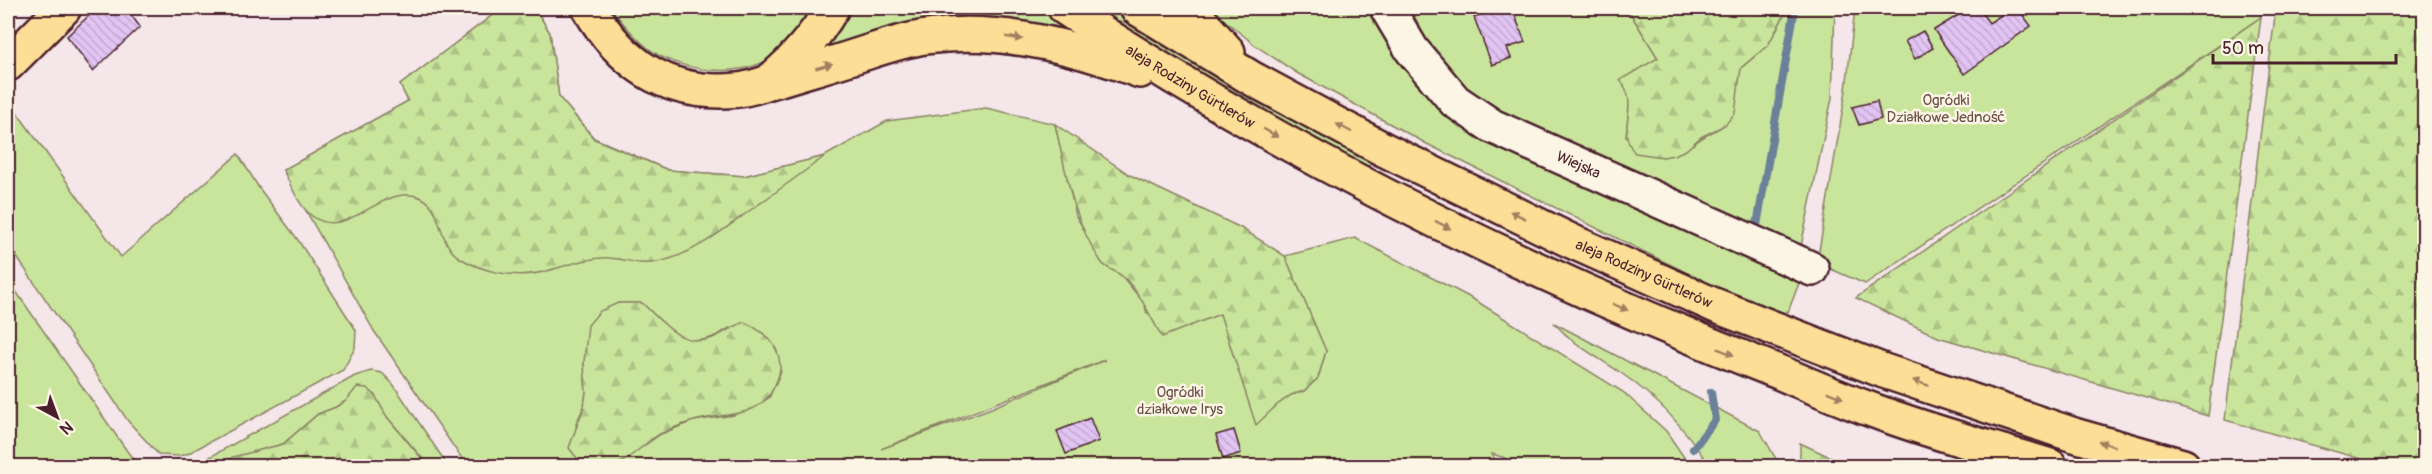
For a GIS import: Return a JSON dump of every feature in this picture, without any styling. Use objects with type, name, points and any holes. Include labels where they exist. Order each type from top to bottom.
[{"type":"main road","points":[[8,64],[64,8]]},
{"type":"main road","points":[[589,8],[599,26],[621,52],[648,73],[684,88],[710,92],[740,90],[885,46],[926,37],[985,33],[1044,42],[1110,60],[1202,94]]},
{"type":"main road","points":[[768,82],[790,64],[823,23],[832,8]]},
{"type":"main road","name":"aleja Rodziny Gürtlerów","points":[[1065,8],[1202,94],[1388,197],[1576,289],[1873,411],[2050,466]]},
{"type":"main road","name":"aleja Rodziny Gürtlerów","points":[[1137,8],[1251,78],[1383,148],[1571,241],[1714,305],[1884,371],[2063,431],[2183,466]]},
{"type":"main road","points":[[1189,8],[1251,78]]},
{"type":"street","name":"Wiejska","points":[[1387,8],[1416,55],[1455,101],[1492,126],[1812,269]]},
{"type":"green space","name":"Ogródki działkowe Irys","points":[[502,8],[535,8],[550,33],[559,97],[594,138],[668,170],[744,176],[825,156],[887,121],[986,108],[1055,124],[1076,216],[1104,265],[1121,275],[1144,303],[1147,313],[1220,313],[1256,424],[1277,405],[1291,395],[1304,391],[1318,378],[1326,351],[1285,256],[1355,238],[1473,299],[1623,392],[1666,431],[1690,466],[1511,466],[1505,458],[1492,454],[1498,466],[614,466],[661,434],[693,421],[734,415],[769,398],[781,371],[729,328],[702,340],[691,340],[671,330],[642,303],[618,303],[586,346],[584,363],[586,392],[584,406],[576,424],[580,464],[589,466],[467,466],[374,331],[283,170],[408,101],[400,85]],"holes":[[[1105,360],[989,409],[881,449]]]},
{"type":"green space","points":[[502,8],[535,8],[550,33],[559,97],[594,139],[668,170],[744,176],[825,156],[707,241],[671,259],[650,263],[602,258],[533,274],[500,273],[489,270],[469,263],[453,252],[443,236],[434,210],[429,203],[422,198],[408,195],[393,197],[339,222],[325,222],[312,216],[295,194],[283,170],[408,101],[400,85]]},
{"type":"green space","points":[[611,8],[819,8],[779,52],[765,61],[750,67],[716,70],[681,64],[652,51],[635,37]]},
{"type":"green space","points":[[848,8],[1040,8],[1078,32],[819,55]]},
{"type":"green space","points":[[1085,8],[1113,8],[1186,53],[1375,159],[1365,170]]},
{"type":"green space","points":[[1210,8],[1378,8],[1434,59],[1411,8],[1627,8],[1658,58],[1626,87],[1630,95],[1626,136],[1694,144],[1726,123],[1736,103],[1741,68],[1768,45],[1788,8],[1835,8],[1832,98],[1796,270],[1799,283],[1788,312],[1786,311],[1782,320],[1427,144],[1297,73],[1256,46]]},
{"type":"green space","points":[[1627,8],[1788,8],[1768,45],[1741,68],[1735,113],[1725,125],[1701,137],[1686,150],[1663,157],[1635,153],[1629,144],[1627,126],[1629,99],[1620,80],[1658,58]]},
{"type":"green space","name":"Ogródki Działkowe Jedność","points":[[1855,8],[2262,8],[2261,17],[1865,284],[1817,263],[1846,90]]},
{"type":"green space","points":[[2276,8],[2424,8],[2424,466],[2386,466],[2225,420]]},
{"type":"green space","points":[[2261,17],[2208,416],[1938,337],[1856,298]]},
{"type":"green space","points":[[8,100],[121,257],[238,154],[259,188],[298,240],[356,330],[355,348],[343,370],[187,454],[159,455],[128,421],[8,244]]},
{"type":"green space","points":[[1055,124],[1130,175],[1241,228],[1285,256],[1326,351],[1318,378],[1304,391],[1291,395],[1277,405],[1256,425],[1220,314],[1162,337],[1134,289],[1122,276],[1102,263],[1092,247],[1077,214]]},
{"type":"green space","points":[[8,280],[127,451],[138,466],[8,466]]},
{"type":"green space","points":[[618,303],[642,303],[667,327],[685,338],[696,340],[707,340],[744,322],[769,339],[777,350],[780,368],[774,387],[767,398],[750,410],[705,418],[672,428],[654,437],[617,465],[597,467],[586,465],[569,448],[584,406],[586,392],[584,363],[588,325],[600,311]]},
{"type":"green space","points":[[1554,323],[1760,431],[1778,466],[1709,466],[1691,440],[1658,403],[1634,382],[1578,345]]},
{"type":"green space","points":[[371,371],[382,373],[393,384],[448,466],[425,466],[423,459],[387,417],[374,394],[346,401],[318,414],[283,444],[243,455],[215,466],[194,466],[355,376]]},
{"type":"green space","points":[[357,387],[367,388],[374,394],[387,417],[423,460],[425,466],[215,466],[233,457],[283,444],[318,414],[346,401]]},
{"type":"green space","points":[[1800,443],[1845,464],[1852,466],[1800,466]]},
{"type":"building","points":[[97,8],[126,8],[140,27],[93,71],[67,36]]},
{"type":"building","points":[[1499,8],[1512,8],[1525,42],[1507,48],[1511,58],[1492,65],[1474,17]]},
{"type":"building","points":[[1970,8],[1978,8],[1989,23],[2012,8],[2018,8],[2031,26],[1964,74],[1934,30]]},
{"type":"building","points":[[1923,31],[1933,48],[1915,59],[1905,41]]},
{"type":"building","points":[[1877,101],[1881,119],[1859,125],[1852,107]]},
{"type":"building","points":[[1090,418],[1099,441],[1066,454],[1057,431]]},
{"type":"building","points":[[1234,430],[1241,453],[1223,459],[1216,435]]},
{"type":"waterway","points":[[1757,225],[1795,8]]},
{"type":"waterway","points":[[1693,449],[1715,420],[1711,392]]}]
